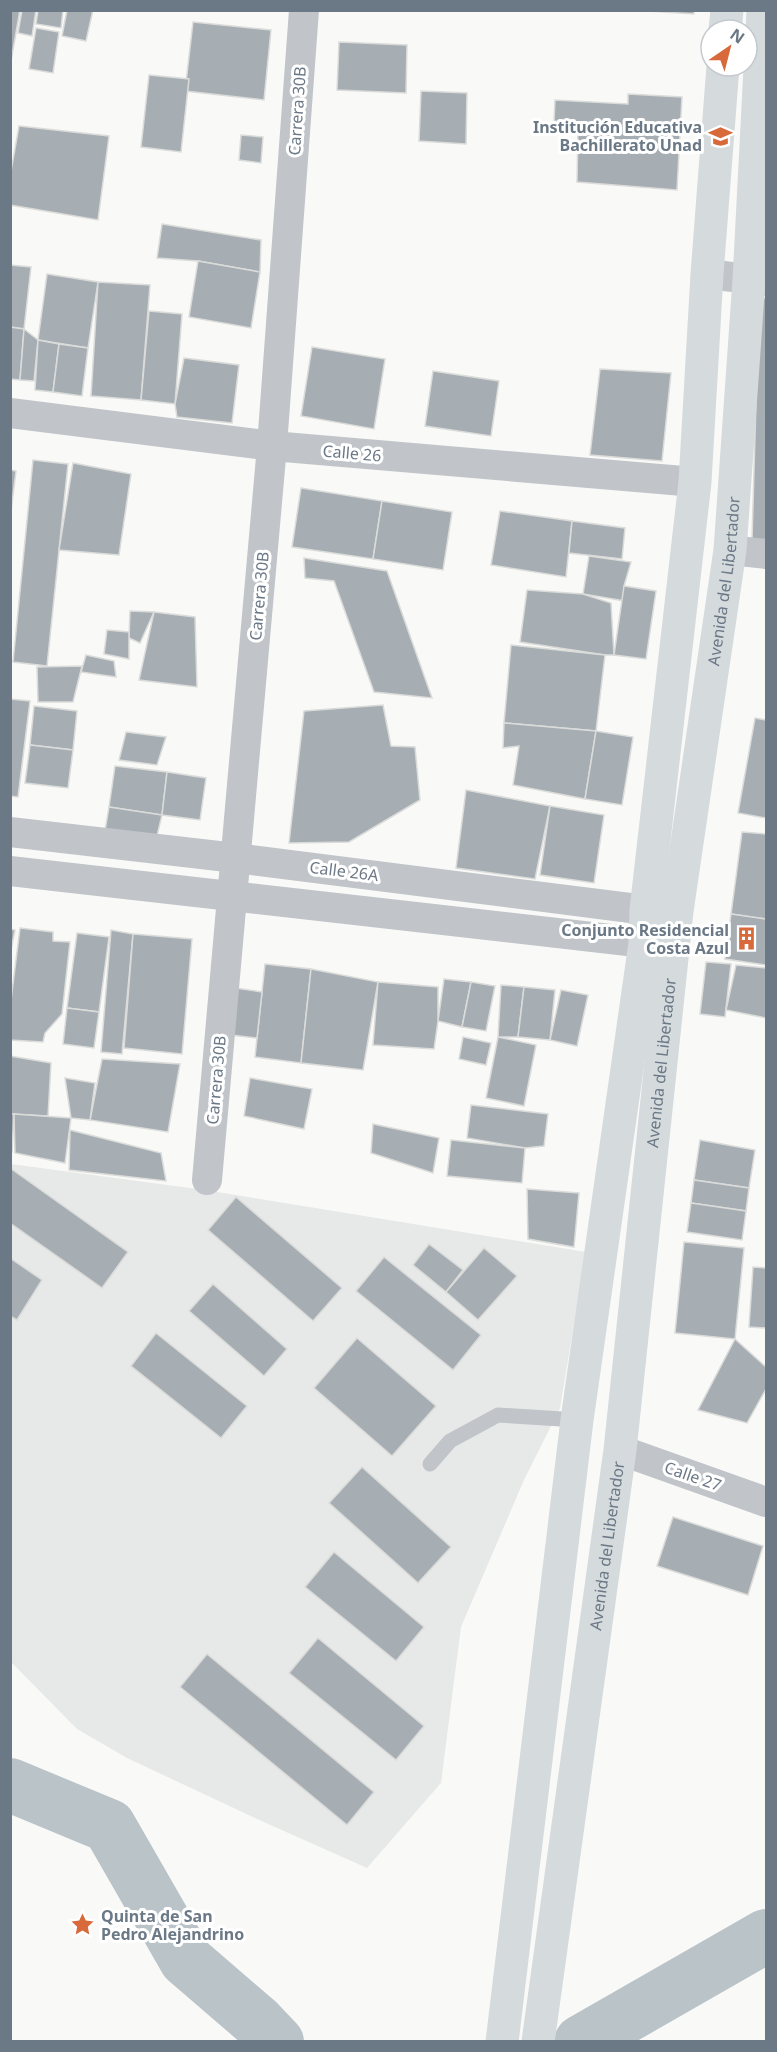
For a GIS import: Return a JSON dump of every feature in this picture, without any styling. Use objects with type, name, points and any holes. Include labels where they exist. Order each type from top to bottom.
[{"type":"main road","name":"Avenida del Libertador","points":[[501,2042],[578,1420],[661,926],[730,550],[758,281],[763,10]]},
{"type":"main road","name":"Avenida del Libertador","points":[[538,2042],[620,1450],[695,482],[707,274],[722,78]]},
{"type":"street","name":"Carrera 30B","points":[[207,1180],[272,447],[304,10]]},
{"type":"street","points":[[707,274],[758,281]]},
{"type":"street","name":"Calle 26","points":[[10,413],[272,447],[695,482]]},
{"type":"street","points":[[730,550],[766,554]]},
{"type":"street","name":"Calle 26A","points":[[10,832],[236,858],[661,926]]},
{"type":"street","points":[[10,871],[232,895],[661,926]]},
{"type":"street","name":"Calle 27","points":[[620,1450],[766,1502]]},
{"type":"lane","points":[[430,1464],[450,1441],[498,1415],[578,1420]]},
{"type":"shaded area","points":[[11,1164],[205,1190],[586,1252],[560,1408],[524,1480],[461,1627],[441,1783],[367,1868],[127,1758],[77,1729],[11,1662]]},
{"type":"building","points":[[10,10],[20,10],[10,67]]},
{"type":"building","points":[[22,10],[36,10],[32,36],[18,33]]},
{"type":"building","points":[[38,10],[63,10],[61,28],[36,24]]},
{"type":"building","points":[[67,10],[93,10],[86,41],[62,36]]},
{"type":"building","points":[[632,10],[694,10],[694,14]]},
{"type":"building","points":[[193,22],[271,30],[264,100],[185,91]]},
{"type":"building","points":[[36,28],[59,32],[53,73],[29,69]]},
{"type":"building","points":[[339,42],[407,45],[406,93],[337,90]]},
{"type":"building","points":[[149,75],[189,79],[181,152],[141,147]]},
{"type":"building","points":[[421,91],[467,93],[466,144],[419,141]]},
{"type":"building","points":[[628,94],[682,97],[677,190],[577,182],[578,123],[554,121],[555,100],[628,104]]},
{"type":"building","points":[[19,126],[109,136],[98,220],[10,205],[10,177]]},
{"type":"building","points":[[241,135],[263,137],[261,163],[239,160]]},
{"type":"building","points":[[162,224],[261,240],[260,272],[198,261],[157,258]]},
{"type":"building","points":[[198,261],[260,272],[251,328],[189,317]]},
{"type":"building","points":[[10,265],[31,267],[24,329],[10,327]]},
{"type":"building","points":[[47,274],[98,282],[88,348],[38,340]]},
{"type":"building","points":[[98,282],[150,285],[141,400],[91,396]]},
{"type":"building","points":[[759,298],[766,298],[766,542],[752,540]]},
{"type":"building","points":[[149,311],[182,314],[175,404],[141,400]]},
{"type":"building","points":[[10,327],[24,329],[20,380],[10,379]]},
{"type":"building","points":[[24,329],[38,340],[34,381],[20,380]]},
{"type":"building","points":[[38,340],[59,344],[53,392],[35,390]]},
{"type":"building","points":[[59,344],[88,348],[82,396],[53,392]]},
{"type":"building","points":[[312,347],[385,359],[374,429],[301,416]]},
{"type":"building","points":[[184,358],[239,365],[232,423],[177,417],[175,404]]},
{"type":"building","points":[[600,369],[671,373],[662,461],[590,455]]},
{"type":"building","points":[[433,371],[499,381],[491,436],[425,426]]},
{"type":"building","points":[[33,460],[68,464],[47,666],[13,662]]},
{"type":"building","points":[[73,463],[131,474],[119,555],[59,550]]},
{"type":"building","points":[[10,470],[16,471],[10,519]]},
{"type":"building","points":[[301,488],[382,501],[373,559],[292,547]]},
{"type":"building","points":[[382,501],[452,512],[443,570],[373,559]]},
{"type":"building","points":[[500,511],[572,521],[566,577],[491,565]]},
{"type":"building","points":[[572,521],[625,528],[622,559],[569,553]]},
{"type":"building","points":[[589,556],[631,562],[624,586],[625,601],[583,594]]},
{"type":"building","points":[[304,558],[387,571],[432,698],[374,692],[334,581],[305,578]]},
{"type":"building","points":[[624,586],[656,591],[646,659],[614,655]]},
{"type":"building","points":[[527,590],[583,594],[611,603],[614,655],[520,642]]},
{"type":"building","points":[[130,611],[154,612],[140,643],[129,638]]},
{"type":"building","points":[[154,612],[195,617],[197,687],[139,680]]},
{"type":"building","points":[[107,630],[129,632],[129,659],[104,654]]},
{"type":"building","points":[[511,645],[605,655],[596,731],[504,723]]},
{"type":"building","points":[[86,655],[114,661],[116,677],[81,672]]},
{"type":"building","points":[[82,666],[73,702],[38,702],[37,667]]},
{"type":"building","points":[[10,699],[30,701],[18,797],[10,796]]},
{"type":"building","points":[[383,705],[391,746],[415,747],[420,800],[349,842],[289,843],[304,711]]},
{"type":"building","points":[[34,706],[77,711],[73,750],[30,745]]},
{"type":"building","points":[[755,718],[766,720],[766,818],[738,813]]},
{"type":"building","points":[[504,723],[596,731],[585,799],[513,785],[519,746],[503,748]]},
{"type":"building","points":[[596,731],[633,737],[622,805],[585,799]]},
{"type":"building","points":[[126,732],[166,737],[157,765],[119,760]]},
{"type":"building","points":[[30,745],[73,750],[68,788],[25,783]]},
{"type":"building","points":[[115,766],[167,772],[162,815],[109,807]]},
{"type":"building","points":[[167,772],[206,778],[200,820],[162,815]]},
{"type":"building","points":[[466,790],[550,806],[535,879],[456,868]]},
{"type":"building","points":[[550,806],[604,815],[594,883],[540,875]]},
{"type":"building","points":[[109,807],[162,815],[156,840],[105,831]]},
{"type":"building","points":[[742,832],[766,834],[766,919],[731,914]]},
{"type":"building","name":"Conjunto Residencial Costa Azul","points":[[731,914],[766,919],[766,965],[725,959]]},
{"type":"building","points":[[20,928],[53,932],[53,941],[70,942],[62,1014],[45,1033],[43,1042],[10,1040],[10,1008]]},
{"type":"building","points":[[10,929],[15,930],[10,955]]},
{"type":"building","points":[[111,930],[133,934],[122,1054],[101,1052]]},
{"type":"building","points":[[77,933],[109,937],[99,1012],[67,1008]]},
{"type":"building","points":[[133,934],[192,939],[182,1054],[124,1048]]},
{"type":"building","points":[[706,962],[731,964],[725,1017],[700,1014]]},
{"type":"building","points":[[265,964],[311,969],[301,1063],[255,1057]]},
{"type":"building","points":[[736,965],[766,968],[766,1018],[726,1010]]},
{"type":"building","points":[[311,969],[378,982],[363,1070],[301,1063]]},
{"type":"building","points":[[444,979],[471,982],[462,1027],[438,1021]]},
{"type":"building","points":[[378,982],[438,987],[438,1021],[434,1049],[373,1045]]},
{"type":"building","points":[[471,982],[495,986],[486,1031],[462,1027]]},
{"type":"building","points":[[501,985],[524,987],[518,1037],[498,1037]]},
{"type":"building","points":[[524,987],[555,990],[550,1040],[518,1037]]},
{"type":"building","points":[[235,988],[262,992],[257,1038],[231,1035]]},
{"type":"building","points":[[561,990],[588,995],[577,1046],[550,1040]]},
{"type":"building","points":[[67,1008],[99,1012],[94,1048],[63,1044]]},
{"type":"building","points":[[463,1037],[491,1043],[486,1065],[459,1059]]},
{"type":"building","points":[[498,1037],[536,1045],[524,1106],[486,1098]]},
{"type":"building","points":[[10,1056],[51,1063],[48,1116],[10,1114]]},
{"type":"building","points":[[102,1059],[180,1064],[168,1132],[90,1120]]},
{"type":"building","points":[[65,1078],[95,1083],[90,1120],[71,1118]]},
{"type":"building","points":[[250,1078],[312,1089],[304,1129],[244,1116]]},
{"type":"building","points":[[471,1105],[548,1114],[544,1146],[525,1148],[467,1138]]},
{"type":"building","points":[[10,1114],[14,1114],[12,1152],[10,1151]]},
{"type":"building","points":[[14,1114],[71,1118],[65,1163],[15,1153]]},
{"type":"building","points":[[373,1124],[439,1138],[433,1173],[371,1153]]},
{"type":"building","points":[[70,1130],[161,1153],[166,1181],[69,1170]]},
{"type":"building","points":[[451,1140],[525,1148],[522,1183],[447,1176]]},
{"type":"building","points":[[700,1140],[755,1150],[749,1188],[694,1180]]},
{"type":"building","points":[[10,1168],[128,1252],[102,1288],[10,1223]]},
{"type":"building","points":[[694,1180],[749,1188],[746,1211],[691,1203]]},
{"type":"building","points":[[527,1189],[579,1193],[574,1247],[528,1239]]},
{"type":"building","points":[[236,1197],[342,1288],[313,1321],[208,1230]]},
{"type":"building","points":[[691,1203],[746,1211],[742,1240],[687,1232]]},
{"type":"building","points":[[684,1242],[744,1248],[735,1339],[675,1333]]},
{"type":"building","points":[[429,1244],[463,1270],[446,1292],[413,1265]]},
{"type":"building","points":[[484,1248],[517,1276],[478,1320],[446,1292]]},
{"type":"building","points":[[384,1257],[481,1335],[453,1370],[356,1291]]},
{"type":"building","points":[[10,1258],[42,1280],[17,1320],[10,1316]]},
{"type":"building","points":[[753,1267],[766,1268],[766,1328],[749,1327]]},
{"type":"building","points":[[213,1284],[287,1349],[264,1376],[189,1311]]},
{"type":"building","points":[[156,1333],[247,1406],[221,1438],[131,1366]]},
{"type":"building","points":[[357,1338],[436,1406],[392,1456],[314,1388]]},
{"type":"building","points":[[735,1339],[766,1367],[766,1389],[747,1423],[698,1410]]},
{"type":"building","points":[[362,1467],[451,1547],[418,1583],[329,1503]]},
{"type":"building","points":[[673,1517],[763,1546],[748,1595],[657,1566]]},
{"type":"building","points":[[334,1552],[424,1627],[396,1661],[305,1587]]},
{"type":"building","points":[[318,1638],[424,1726],[396,1760],[289,1673]]},
{"type":"building","points":[[207,1654],[374,1792],[347,1825],[180,1687]]},
{"type":"waterway","points":[[10,1785],[109,1826],[186,1960],[258,2022],[277,2042]]},
{"type":"waterway","points":[[581,2042],[766,1936]]},
{"type":"place","name":"Institución Educativa Bachillerato Unad","points":[[720,136]]},
{"type":"place","name":"Conjunto Residencial Costa Azul","points":[[747,939]]},
{"type":"place","name":"Quinta de San Pedro Alejandrino","points":[[83,1925]]}]
